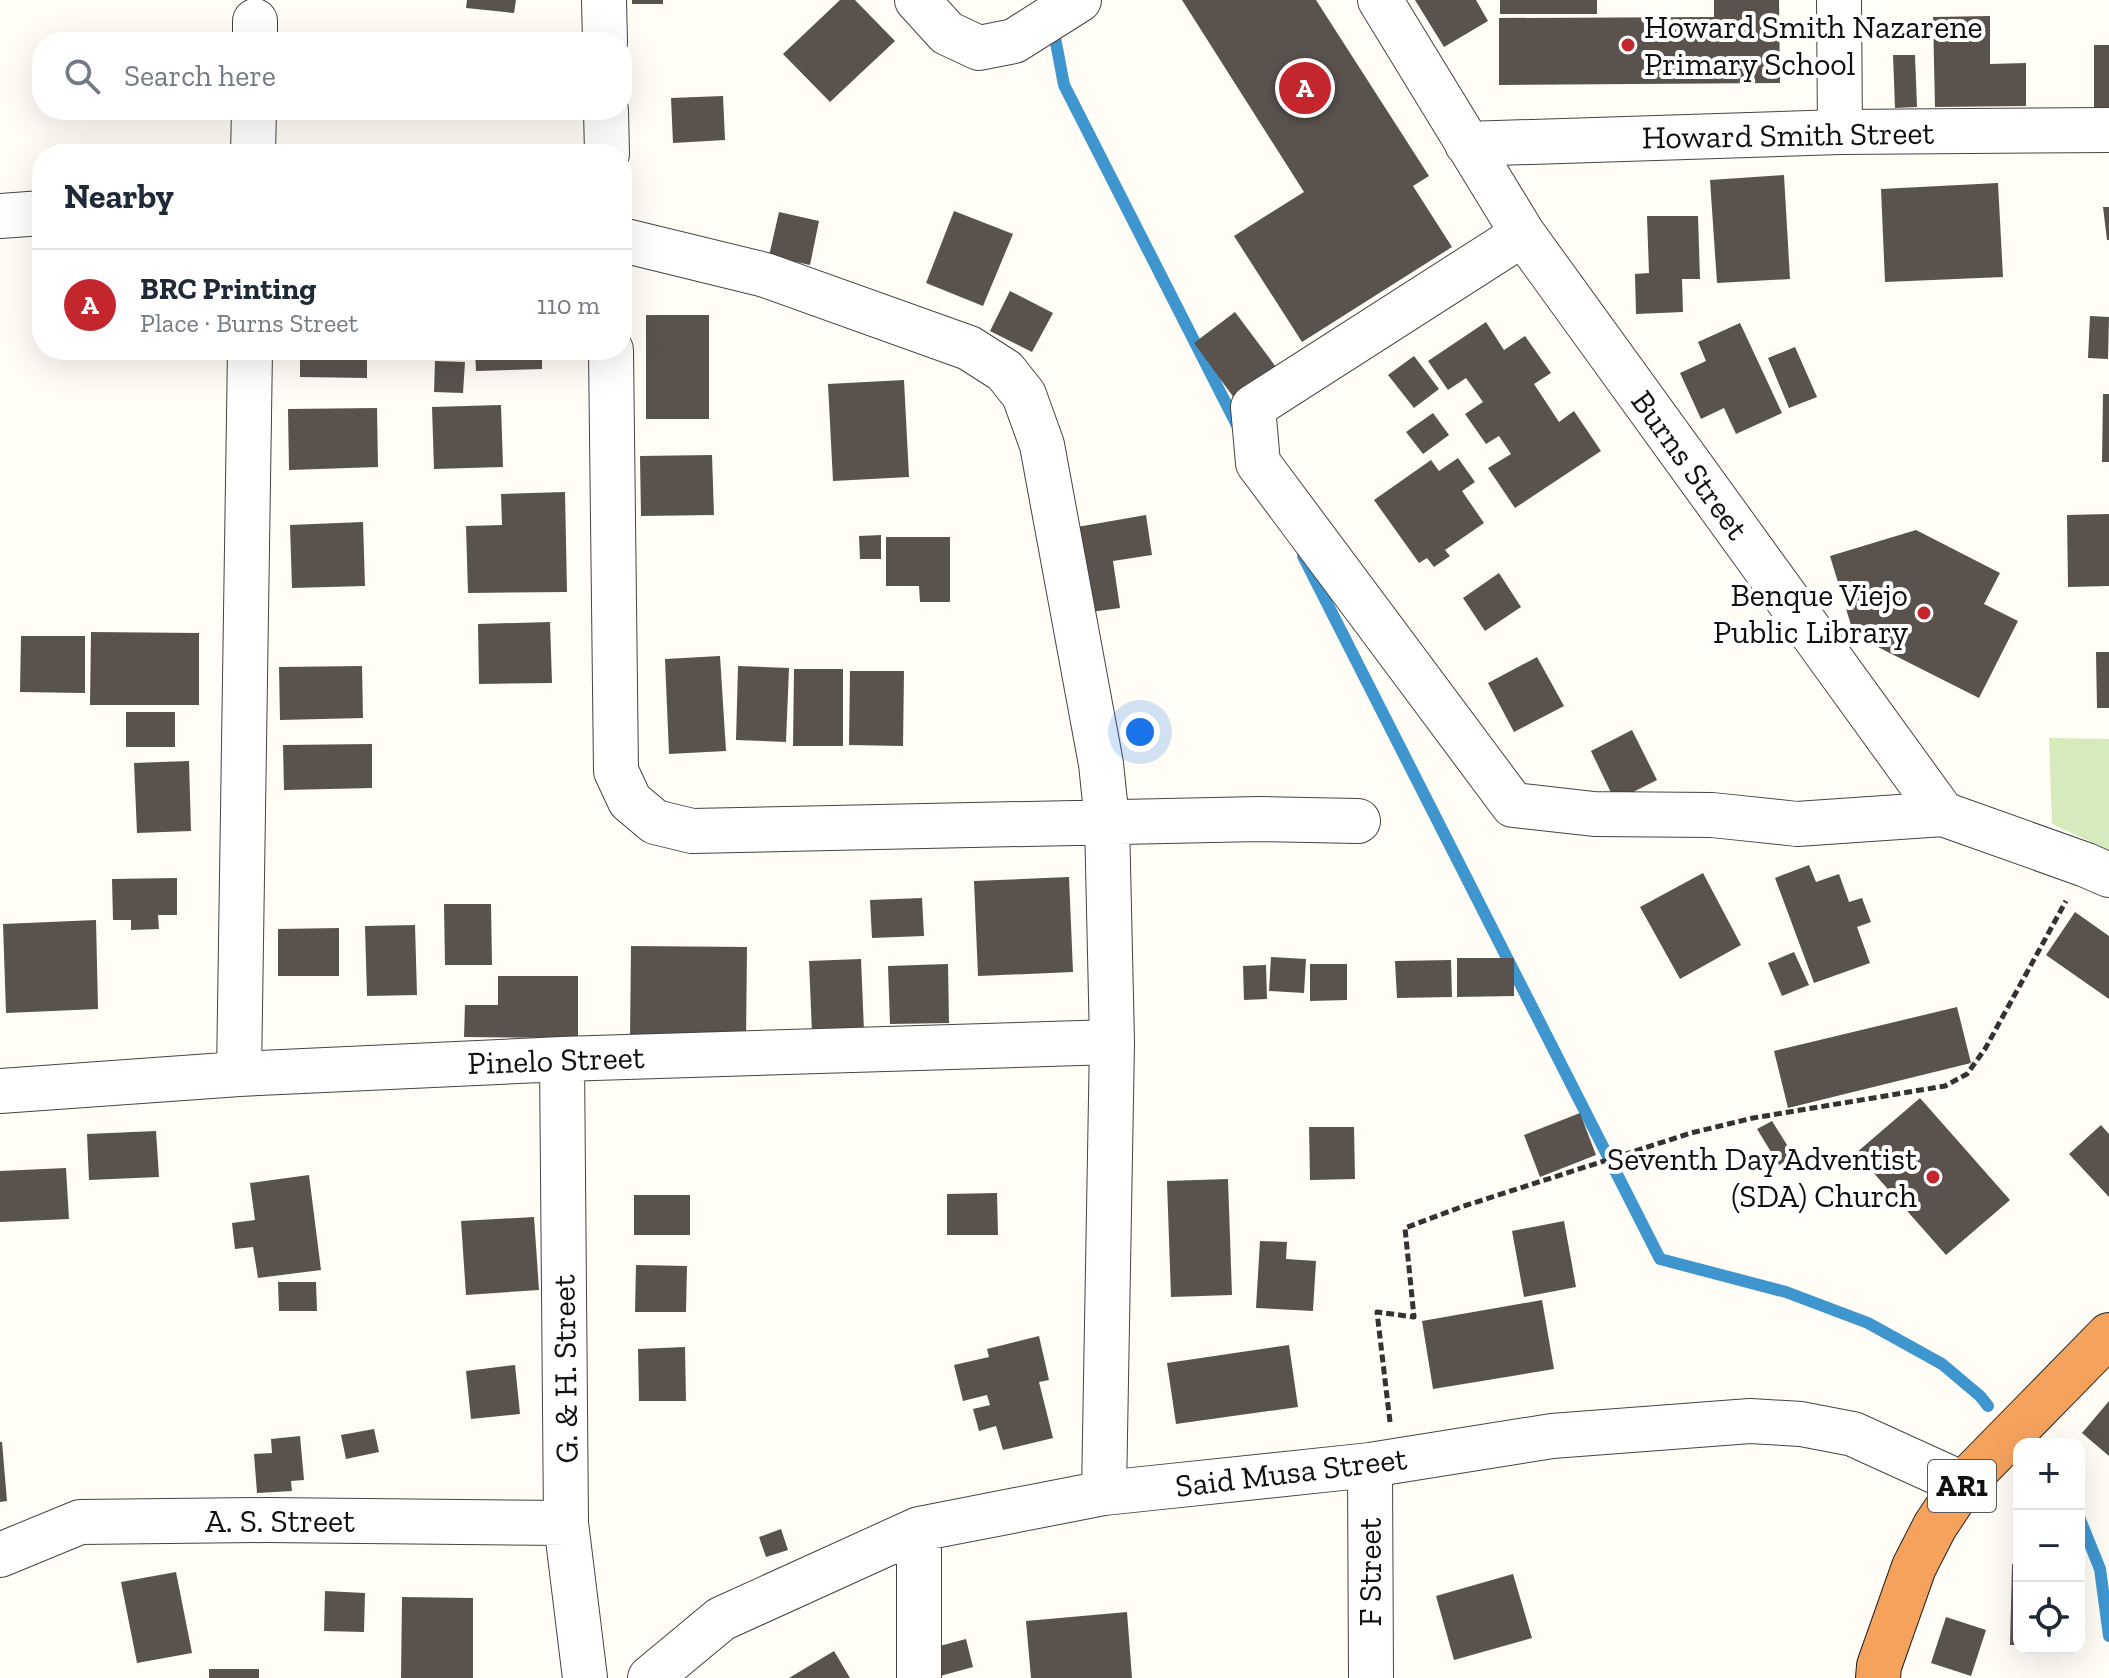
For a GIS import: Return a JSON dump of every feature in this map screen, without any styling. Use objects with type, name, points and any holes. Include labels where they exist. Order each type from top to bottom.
[{"type":"highway","name":"AR1","points":[[1878,1678],[1914,1567],[1935,1526],[1963,1484],[2109,1335]]},
{"type":"street","points":[[604,0],[605,32]]},
{"type":"street","points":[[917,0],[947,33],[979,48],[1014,41],[1079,0]]},
{"type":"street","name":"Burns Street","points":[[1380,0],[1523,234],[1943,814]]},
{"type":"street","points":[[1839,0],[1840,132]]},
{"type":"street","points":[[253,144],[254,120]]},
{"type":"street","points":[[606,120],[607,144]]},
{"type":"street","name":"Howard Smith Street","points":[[1467,144],[1840,132],[2109,130]]},
{"type":"street","points":[[0,216],[32,214]]},
{"type":"street","points":[[1523,234],[1253,407],[1258,463],[1513,805],[1594,814],[1712,815],[1797,824],[1943,814],[2098,870]]},
{"type":"street","points":[[632,242],[765,275],[969,348],[1005,371],[1024,395],[1042,445],[1101,764],[1107,821],[1112,1042],[1104,1493]]},
{"type":"street","points":[[239,1074],[250,360]]},
{"type":"street","points":[[611,360],[616,771],[630,801],[655,822],[692,831],[1107,821],[1358,821]]},
{"type":"street","name":"Pinelo Street","points":[[0,1091],[239,1074],[562,1059],[1112,1042]]},
{"type":"street","name":"G. & H. Street","points":[[562,1059],[566,1523],[585,1678]]},
{"type":"street","name":"Said Musa Street","points":[[650,1678],[721,1619],[919,1529],[1104,1493],[1383,1464],[1552,1436],[1750,1421],[1801,1424],[1853,1434],[1963,1484]]},
{"type":"street","name":"F Street","points":[[1371,1678],[1383,1464]]},
{"type":"street","name":"A. S. Street","points":[[0,1555],[80,1522],[566,1523]]},
{"type":"street","points":[[919,1529],[919,1678]]},
{"type":"path","points":[[1383,1464],[1377,1312],[1414,1317],[1405,1228],[1691,1133],[1753,1118],[1945,1086],[1967,1074],[1985,1049],[2098,870]]},
{"type":"green space","points":[[2049,738],[2109,739],[2109,850],[2052,824]]},
{"type":"building","points":[[467,0],[516,0],[514,13],[466,8]]},
{"type":"building","points":[[632,0],[663,0],[663,4],[632,4]]},
{"type":"building","points":[[840,0],[855,0],[895,41],[830,102],[783,54]]},
{"type":"building","points":[[1182,0],[1316,0],[1429,176],[1413,186],[1452,247],[1302,342],[1234,236],[1304,192]]},
{"type":"building","points":[[1415,0],[1476,0],[1488,21],[1444,47]]},
{"type":"building","points":[[1500,0],[1597,0],[1597,14],[1500,14]]},
{"type":"building","points":[[1714,0],[1779,0],[1780,83],[1499,85],[1499,18],[1714,17]]},
{"type":"building","points":[[1990,16],[1990,64],[2026,63],[2026,106],[1935,107],[1933,17]]},
{"type":"building","points":[[2094,45],[2109,45],[2109,109],[2094,109]]},
{"type":"building","points":[[1893,55],[1915,55],[1917,107],[1895,108]]},
{"type":"building","points":[[723,96],[725,140],[673,143],[671,98]]},
{"type":"building","points":[[1784,175],[1790,279],[1717,283],[1710,180]]},
{"type":"building","points":[[1998,183],[2003,277],[1885,282],[1881,189]]},
{"type":"building","points":[[2103,207],[2109,207],[2109,240],[2107,240]]},
{"type":"building","points":[[954,211],[1013,234],[983,306],[926,283]]},
{"type":"building","points":[[779,212],[819,221],[810,265],[769,256]]},
{"type":"building","points":[[1647,216],[1698,216],[1700,279],[1682,279],[1683,312],[1636,314],[1635,274],[1649,273]]},
{"type":"building","points":[[1010,291],[1053,313],[1032,352],[990,331]]},
{"type":"building","points":[[1235,312],[1279,371],[1237,402],[1194,343]]},
{"type":"building","points":[[646,315],[709,315],[709,419],[646,419]]},
{"type":"building","points":[[2090,316],[2109,317],[2108,359],[2088,358]]},
{"type":"building","points":[[1486,322],[1504,350],[1525,336],[1551,373],[1534,384],[1559,422],[1574,411],[1601,451],[1515,508],[1488,468],[1511,454],[1499,436],[1486,444],[1465,414],[1483,402],[1466,378],[1448,390],[1428,361]]},
{"type":"building","points":[[1740,323],[1782,413],[1736,434],[1724,408],[1701,419],[1680,373],[1706,361],[1698,342]]},
{"type":"building","points":[[1795,347],[1817,397],[1789,408],[1768,358]]},
{"type":"building","points":[[1414,356],[1439,389],[1414,408],[1388,375]]},
{"type":"building","points":[[300,360],[367,360],[367,378],[300,377]]},
{"type":"building","points":[[475,360],[542,360],[542,369],[476,371]]},
{"type":"building","points":[[435,361],[465,362],[463,393],[434,392]]},
{"type":"building","points":[[904,380],[909,477],[833,481],[828,384]]},
{"type":"building","points":[[2103,394],[2109,394],[2109,462],[2102,462]]},
{"type":"building","points":[[501,405],[503,467],[434,469],[432,407]]},
{"type":"building","points":[[377,408],[378,467],[289,470],[288,409]]},
{"type":"building","points":[[1433,413],[1449,435],[1423,454],[1406,432]]},
{"type":"building","points":[[712,455],[714,515],[641,516],[640,456]]},
{"type":"building","points":[[1458,458],[1475,482],[1462,491],[1484,523],[1445,550],[1450,556],[1434,567],[1427,558],[1419,563],[1374,500],[1431,460],[1439,471]]},
{"type":"building","points":[[565,492],[567,592],[468,593],[466,526],[502,525],[501,494]]},
{"type":"building","points":[[2109,514],[2109,586],[2068,587],[2067,515]]},
{"type":"building","points":[[1146,515],[1152,555],[1113,561],[1120,608],[1091,612],[1077,527]]},
{"type":"building","points":[[363,522],[365,586],[292,588],[290,525]]},
{"type":"building","name":"Benque Viejo Public Library","points":[[1916,530],[2000,573],[1984,604],[2018,621],[1979,698],[1854,635],[1830,556]]},
{"type":"building","points":[[881,535],[881,559],[860,559],[859,536]]},
{"type":"building","points":[[886,537],[950,537],[950,602],[920,602],[919,586],[886,586]]},
{"type":"building","points":[[1499,573],[1521,607],[1485,631],[1463,598]]},
{"type":"building","points":[[550,622],[552,683],[479,684],[478,624]]},
{"type":"building","points":[[91,632],[199,633],[199,705],[90,705]]},
{"type":"building","points":[[21,636],[85,636],[85,693],[20,692]]},
{"type":"building","points":[[2096,652],[2109,652],[2109,708],[2097,708]]},
{"type":"building","points":[[720,656],[726,751],[669,754],[665,659]]},
{"type":"building","points":[[1537,657],[1564,706],[1514,732],[1488,683]]},
{"type":"building","points":[[362,666],[363,718],[280,720],[279,667]]},
{"type":"building","points":[[738,666],[789,668],[786,742],[736,740]]},
{"type":"building","points":[[794,669],[843,669],[843,746],[793,746]]},
{"type":"building","points":[[850,671],[904,671],[903,746],[849,745]]},
{"type":"building","points":[[126,712],[175,712],[175,747],[126,747]]},
{"type":"building","points":[[1632,730],[1657,780],[1615,801],[1591,751]]},
{"type":"building","points":[[372,744],[372,788],[284,790],[283,745]]},
{"type":"building","points":[[189,761],[191,831],[137,833],[134,763]]},
{"type":"building","points":[[1809,865],[1816,882],[1839,874],[1849,902],[1862,898],[1871,922],[1857,927],[1870,963],[1814,983],[1775,878]]},
{"type":"building","points":[[1703,873],[1741,945],[1680,979],[1640,907]]},
{"type":"building","points":[[1069,877],[1073,972],[978,976],[974,881]]},
{"type":"building","points":[[177,878],[177,915],[158,915],[159,929],[131,930],[131,920],[113,920],[112,879]]},
{"type":"building","points":[[922,898],[924,936],[872,938],[870,900]]},
{"type":"building","points":[[444,904],[491,904],[492,965],[445,965]]},
{"type":"building","points":[[2075,912],[2109,936],[2109,999],[2046,955]]},
{"type":"building","points":[[96,920],[98,1009],[6,1013],[3,924]]},
{"type":"building","points":[[415,925],[417,995],[367,996],[365,926]]},
{"type":"building","points":[[339,928],[339,976],[278,976],[278,929]]},
{"type":"building","points":[[631,946],[747,947],[746,1041],[630,1039]]},
{"type":"building","points":[[1794,952],[1809,985],[1782,996],[1768,963]]},
{"type":"building","points":[[1271,957],[1306,959],[1304,993],[1269,991]]},
{"type":"building","points":[[1457,958],[1514,958],[1514,996],[1457,997]]},
{"type":"building","points":[[861,959],[864,1031],[812,1033],[809,961]]},
{"type":"building","points":[[1451,960],[1452,997],[1397,998],[1395,961]]},
{"type":"building","points":[[948,964],[949,1023],[890,1024],[888,966]]},
{"type":"building","points":[[1310,964],[1347,964],[1347,1000],[1310,1001]]},
{"type":"building","points":[[1266,965],[1267,999],[1244,1000],[1243,966]]},
{"type":"building","points":[[498,976],[578,976],[578,1038],[464,1037],[465,1005],[498,1005]]},
{"type":"building","points":[[1957,1007],[1971,1063],[1788,1108],[1774,1051]]},
{"type":"building","name":"Seventh Day Adventist (SDA) Church","points":[[1920,1098],[2010,1200],[1946,1255],[1856,1153]]},
{"type":"building","points":[[1580,1113],[1596,1155],[1540,1177],[1524,1135]]},
{"type":"building","points":[[1772,1121],[1794,1156],[1779,1165],[1757,1129]]},
{"type":"building","points":[[2101,1125],[2109,1134],[2109,1197],[2069,1154]]},
{"type":"building","points":[[1309,1127],[1354,1127],[1355,1179],[1310,1180]]},
{"type":"building","points":[[156,1131],[159,1177],[89,1180],[87,1134]]},
{"type":"building","points":[[66,1168],[69,1219],[0,1222],[0,1171]]},
{"type":"building","points":[[309,1175],[321,1270],[258,1278],[253,1247],[235,1249],[232,1223],[255,1220],[250,1183]]},
{"type":"building","points":[[1228,1179],[1232,1295],[1171,1297],[1167,1181]]},
{"type":"building","points":[[997,1193],[998,1235],[947,1235],[947,1194]]},
{"type":"building","points":[[634,1195],[690,1195],[690,1235],[634,1235]]},
{"type":"building","points":[[534,1217],[539,1290],[466,1295],[461,1221]]},
{"type":"building","points":[[1564,1221],[1576,1287],[1524,1297],[1512,1231]]},
{"type":"building","points":[[1260,1241],[1287,1242],[1286,1259],[1316,1261],[1313,1311],[1256,1308]]},
{"type":"building","points":[[636,1265],[687,1266],[686,1312],[635,1312]]},
{"type":"building","points":[[278,1282],[316,1282],[317,1311],[279,1311]]},
{"type":"building","points":[[1542,1300],[1554,1369],[1433,1389],[1422,1321]]},
{"type":"building","points":[[1039,1336],[1049,1380],[1039,1382],[1053,1438],[1003,1450],[996,1426],[979,1431],[973,1409],[990,1405],[987,1395],[963,1401],[954,1365],[989,1357],[987,1349]]},
{"type":"building","points":[[1289,1345],[1298,1407],[1176,1424],[1167,1363]]},
{"type":"building","points":[[685,1347],[686,1401],[639,1401],[638,1349]]},
{"type":"building","points":[[515,1365],[520,1414],[471,1419],[466,1371]]},
{"type":"building","points":[[2109,1401],[2109,1456],[2082,1433]]},
{"type":"building","points":[[374,1429],[379,1452],[346,1459],[341,1435]]},
{"type":"building","points":[[300,1436],[304,1480],[291,1481],[292,1491],[257,1493],[254,1454],[272,1453],[271,1439]]},
{"type":"building","points":[[0,1442],[7,1501],[0,1502]]},
{"type":"building","points":[[781,1529],[788,1550],[766,1557],[759,1537]]},
{"type":"building","points":[[2012,1564],[2013,1564],[2013,1645],[2010,1645]]},
{"type":"building","points":[[176,1572],[192,1653],[137,1663],[121,1582]]},
{"type":"building","points":[[1513,1574],[1532,1638],[1454,1660],[1436,1596]]},
{"type":"building","points":[[325,1591],[365,1593],[364,1632],[324,1631]]},
{"type":"building","points":[[402,1597],[473,1598],[473,1678],[401,1678]]},
{"type":"building","points":[[1127,1612],[1132,1678],[1031,1678],[1026,1621]]},
{"type":"building","points":[[1946,1617],[1986,1630],[1971,1676],[1931,1663]]},
{"type":"building","points":[[966,1639],[973,1667],[940,1676],[932,1648]]},
{"type":"building","points":[[834,1651],[850,1678],[789,1678]]},
{"type":"building","points":[[209,1669],[259,1669],[259,1678],[209,1678]]},
{"type":"waterway","points":[[1053,27],[1064,85],[1239,429]]},
{"type":"waterway","points":[[1303,556],[1660,1259],[1786,1292],[1868,1323],[1942,1364],[1988,1406]]},
{"type":"waterway","points":[[2085,1532],[2100,1569],[2109,1636]]},
{"type":"place","name":"Howard Smith Nazarene Primary School","points":[[1628,45]]},
{"type":"place","name":"BRC Printing","points":[[1305,88]]},
{"type":"place","name":"Benque Viejo Public Library","points":[[1924,613]]},
{"type":"place","name":"Seventh Day Adventist (SDA) Church","points":[[1933,1177]]}]
